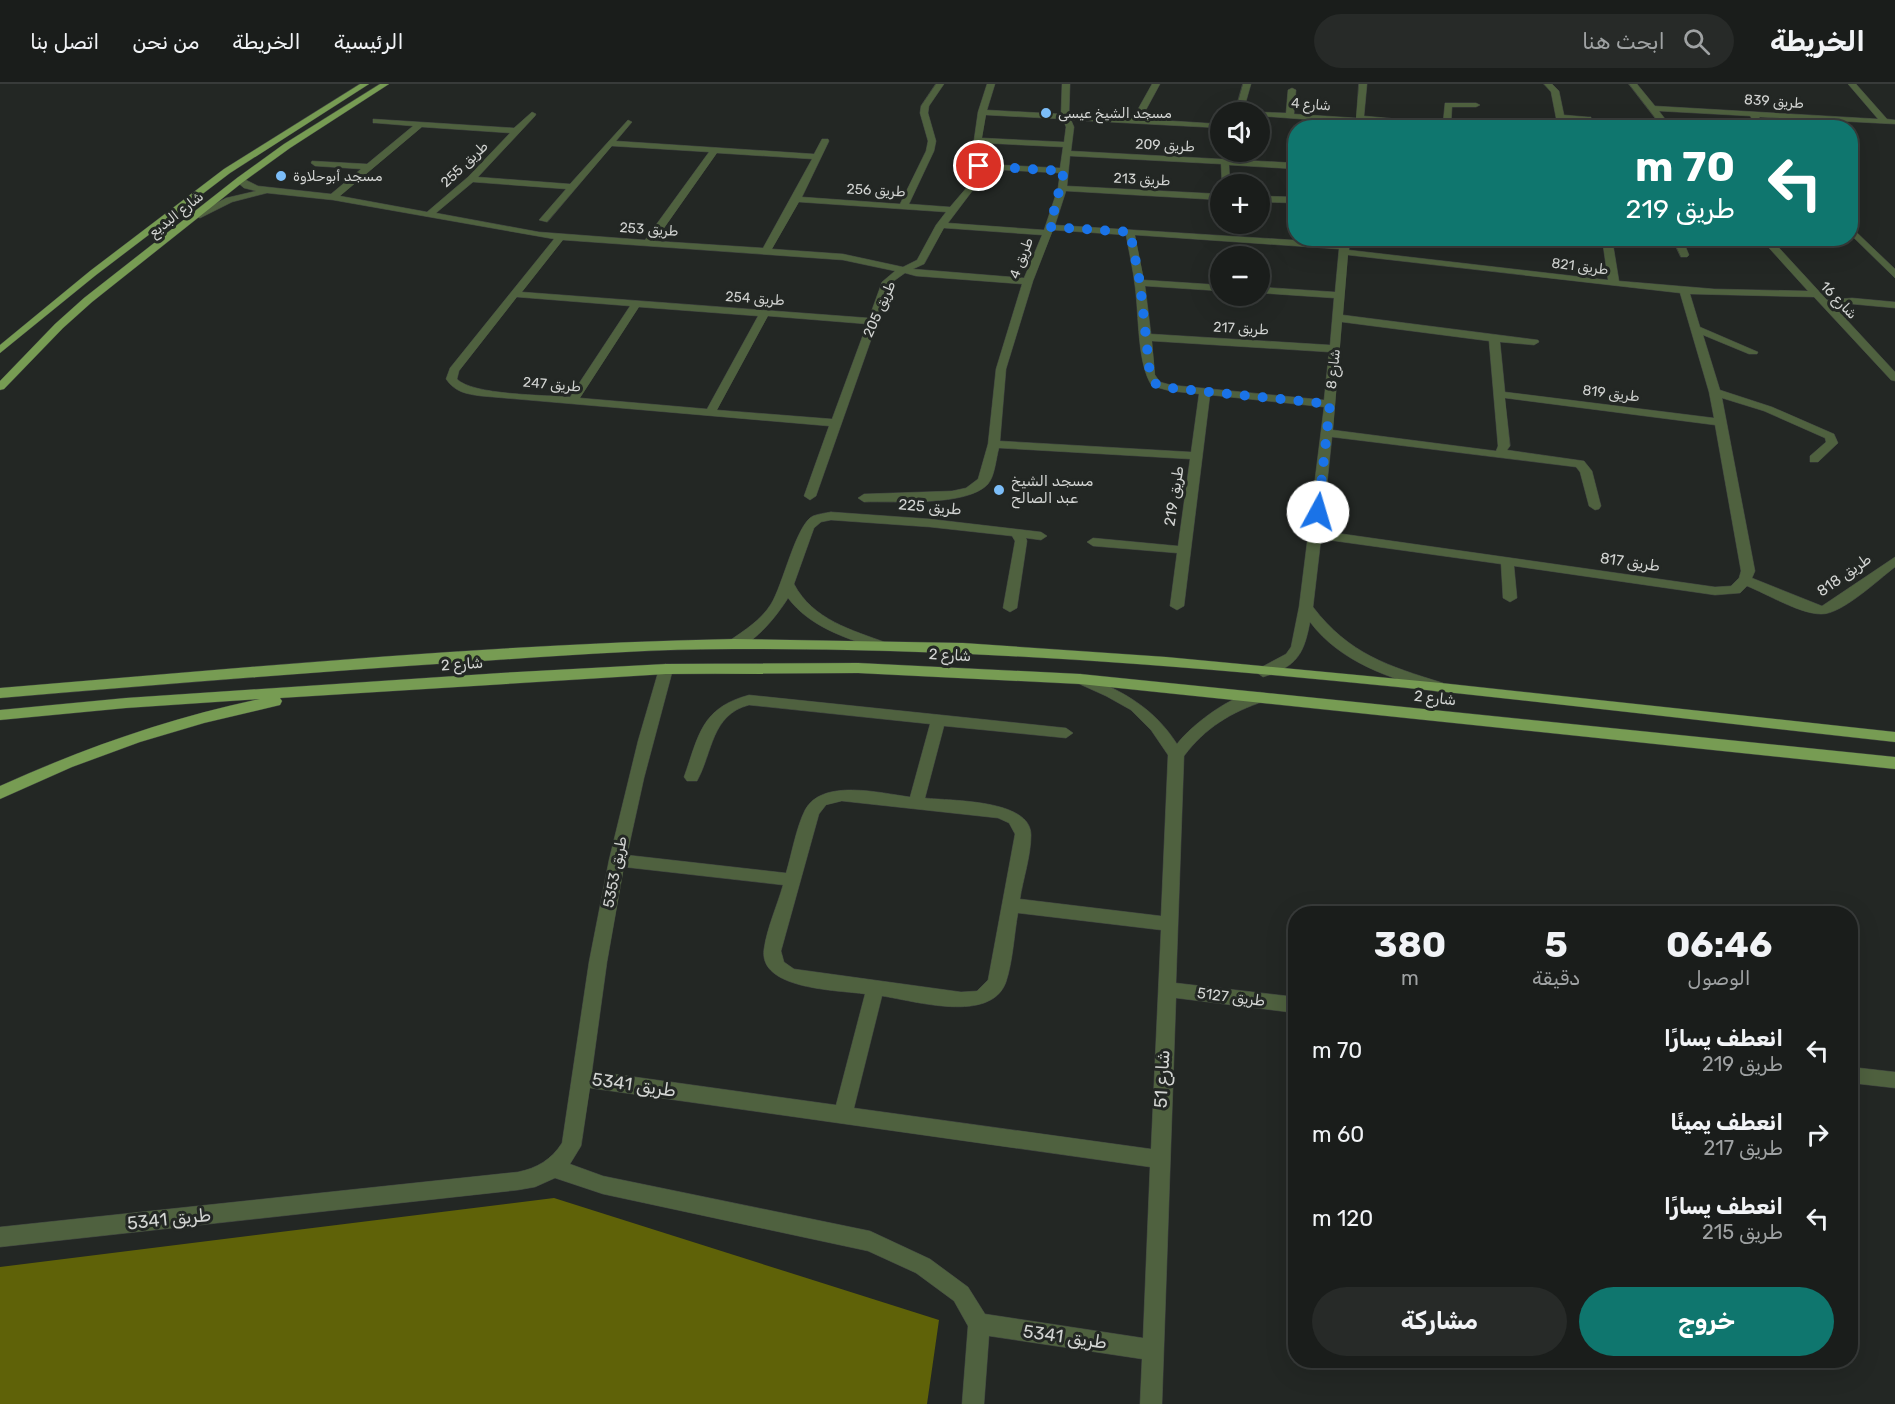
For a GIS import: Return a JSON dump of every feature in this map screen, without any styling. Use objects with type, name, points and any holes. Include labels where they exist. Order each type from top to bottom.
[{"type":"main road","name":"شارع البديع","points":[[0,350],[93,273],[227,171],[365,84]]},
{"type":"main road","name":"شارع البديع","points":[[0,387],[59,326],[88,300],[240,180],[287,146],[386,84]]},
{"type":"main road","name":"شارع 2","points":[[0,693],[333,666],[634,646],[734,644],[882,646],[1067,654],[1440,688],[1895,737]]},
{"type":"main road","name":"شارع 2","points":[[0,715],[126,703],[666,669],[858,668],[1080,679],[1895,763]]},
{"type":"main road","points":[[0,793],[39,774],[140,735],[221,713],[336,689]]},
{"type":"street","points":[[904,205],[930,151],[932,141],[924,113],[925,106],[940,84]]},
{"type":"street","name":"طريق 205","points":[[810,496],[834,423],[887,282],[901,271],[921,262],[941,225],[972,186],[979,166],[978,140],[982,112],[991,84]]},
{"type":"street","name":"طريق 4","points":[[864,498],[952,495],[970,491],[984,481],[994,444],[1001,369],[1028,281],[1062,188],[1070,126],[1065,114],[1066,84]]},
{"type":"street","points":[[1135,123],[1156,84]]},
{"type":"street","points":[[1242,102],[1247,84]]},
{"type":"street","points":[[1359,120],[1363,84]]},
{"type":"street","points":[[1548,84],[1555,91],[1561,120]]},
{"type":"street","points":[[1633,84],[1661,120]]},
{"type":"street","points":[[1852,84],[1884,121]]},
{"type":"street","points":[[1290,116],[1292,90]]},
{"type":"street","points":[[1446,120],[1448,105],[1476,105]]},
{"type":"street","name":"طريق 839","points":[[1651,108],[1895,122]]},
{"type":"street","points":[[982,112],[1135,123],[1210,126]]},
{"type":"street","points":[[1752,113],[1757,120]]},
{"type":"street","name":"طريق 255","points":[[430,214],[471,179],[532,114]]},
{"type":"street","name":"شارع 4","points":[[1270,115],[1336,120]]},
{"type":"street","points":[[1560,117],[1588,119]]},
{"type":"street","name":"طريق 255","points":[[376,121],[515,131]]},
{"type":"street","points":[[544,220],[628,122]]},
{"type":"street","points":[[333,196],[371,167],[420,124]]},
{"type":"street","name":"طريق 209","points":[[978,140],[1210,161]]},
{"type":"street","points":[[766,251],[796,200],[825,141]]},
{"type":"street","points":[[612,143],[816,157]]},
{"type":"street","points":[[648,243],[714,151]]},
{"type":"street","points":[[1225,162],[1226,174]]},
{"type":"street","name":"طريق 209","points":[[1225,162],[1288,166]]},
{"type":"street","points":[[315,163],[371,167]]},
{"type":"street","points":[[979,166],[1064,171]]},
{"type":"street","points":[[471,179],[573,186]]},
{"type":"street","name":"طريق 253","points":[[240,180],[251,188],[333,196],[513,231],[560,237],[857,258],[901,271],[936,276],[1028,281]]},
{"type":"street","name":"طريق 213","points":[[1062,188],[1210,195]]},
{"type":"street","name":"طريق 253","points":[[197,216],[238,197],[269,191]]},
{"type":"street","name":"طريق 256","points":[[796,200],[904,205],[953,210]]},
{"type":"street","points":[[1270,200],[1288,201]]},
{"type":"street","name":"طريق 821","points":[[941,225],[1130,232],[1288,242]]},
{"type":"street","points":[[1130,232],[1140,283],[1144,337],[1150,375],[1160,386],[1330,404]]},
{"type":"street","name":"طريق 247","points":[[560,237],[454,370],[451,379],[455,385],[466,391],[834,423]]},
{"type":"street","points":[[1858,237],[1895,275]]},
{"type":"street","name":"طريق 821","points":[[1344,246],[1614,284],[1684,291],[1814,294]]},
{"type":"street","name":"شارع 8","points":[[1263,672],[1292,657],[1298,648],[1306,607],[1327,433],[1344,246]]},
{"type":"street","points":[[1608,246],[1614,284]]},
{"type":"street","points":[[1680,246],[1684,255]]},
{"type":"street","name":"شارع 16","points":[[1771,246],[1895,378]]},
{"type":"street","points":[[1882,261],[1895,262]]},
{"type":"street","points":[[1140,283],[1210,287]]},
{"type":"street","points":[[1270,291],[1340,295]]},
{"type":"street","points":[[1684,291],[1715,392],[1748,571],[1745,580]]},
{"type":"street","name":"طريق 254","points":[[514,294],[872,321]]},
{"type":"street","points":[[1823,303],[1852,301],[1895,304]]},
{"type":"street","points":[[573,400],[636,304]]},
{"type":"street","points":[[710,412],[765,313]]},
{"type":"street","points":[[1339,318],[1534,342]]},
{"type":"street","points":[[1696,329],[1753,352]]},
{"type":"street","name":"طريق 217","points":[[1144,337],[1335,349]]},
{"type":"street","points":[[1492,338],[1495,342],[1504,446],[1500,453]]},
{"type":"street","name":"طريق 219","points":[[1177,606],[1204,392]]},
{"type":"street","points":[[1715,392],[1768,409],[1830,436],[1832,443],[1814,459]]},
{"type":"street","name":"طريق 819","points":[[1498,394],[1720,422]]},
{"type":"street","points":[[1327,433],[1482,454],[1500,453],[1566,460],[1580,464],[1586,471],[1595,506]]},
{"type":"street","points":[[994,444],[1197,456]]},
{"type":"street","name":"طريق 225","points":[[787,583],[808,526],[817,519],[831,516],[1041,536]]},
{"type":"street","points":[[1010,608],[1021,542],[1017,534]]},
{"type":"street","name":"طريق 817","points":[[1316,534],[1715,591],[1735,590],[1745,580]]},
{"type":"street","points":[[1093,542],[1183,550]]},
{"type":"street","name":"طريق 818","points":[[1745,580],[1822,610],[1831,608],[1895,561]]},
{"type":"street","points":[[1507,562],[1510,598]]},
{"type":"street","points":[[734,644],[771,615],[787,583]]},
{"type":"street","points":[[787,583],[794,599],[820,621],[882,646]]},
{"type":"street","points":[[1306,607],[1329,638],[1347,652],[1380,668],[1440,688]]},
{"type":"street","name":"طريق 5353","points":[[580,1078],[598,961],[617,860],[646,736],[666,669]]},
{"type":"street","points":[[1080,679],[1112,691],[1139,708],[1161,729],[1176,754],[1190,735],[1210,718],[1233,706],[1260,697]]},
{"type":"street","points":[[692,777],[715,718],[728,706],[738,702],[759,701],[1066,733]]},
{"type":"street","points":[[916,803],[938,720]]},
{"type":"street","name":"شارع 51","points":[[1151,1404],[1176,754]]},
{"type":"street","points":[[842,795],[916,803],[998,812],[1012,816],[1018,821],[1023,834],[997,981],[989,993],[972,1000],[961,1000],[790,975],[777,966],[772,951],[812,812],[821,801],[842,795]]},
{"type":"street","points":[[617,860],[792,880]]},
{"type":"street","points":[[1010,905],[1169,924]]},
{"type":"street","points":[[843,1115],[875,988]]},
{"type":"street","name":"طريق 5127","points":[[1166,989],[1288,1004]]},
{"type":"street","points":[[1858,1076],[1895,1080]]},
{"type":"street","name":"طريق 5341","points":[[0,1237],[528,1180],[554,1168],[571,1146],[580,1078],[1159,1159]]},
{"type":"street","points":[[554,1168],[603,1185],[870,1240],[923,1266],[961,1294],[979,1324],[973,1404]]},
{"type":"street","name":"طريق 5341","points":[[979,1324],[1152,1350]]},
{"type":"shaded area","points":[[554,1198],[939,1320],[927,1404],[0,1404],[0,1267]]},
{"type":"place","name":"مسجد الشيخ عيسى","points":[[1046,113]]},
{"type":"place","name":"مسجد أبوحلاوة","points":[[281,176]]},
{"type":"place","name":"مسجد الشيخ عبد الصالح","points":[[999,490]]},
{"type":"route","points":[[979,166],[1064,171],[1062,188],[1050,227],[1130,232],[1140,283],[1144,337],[1150,375],[1156,384],[1170,388],[1330,404],[1318,512]]}]
